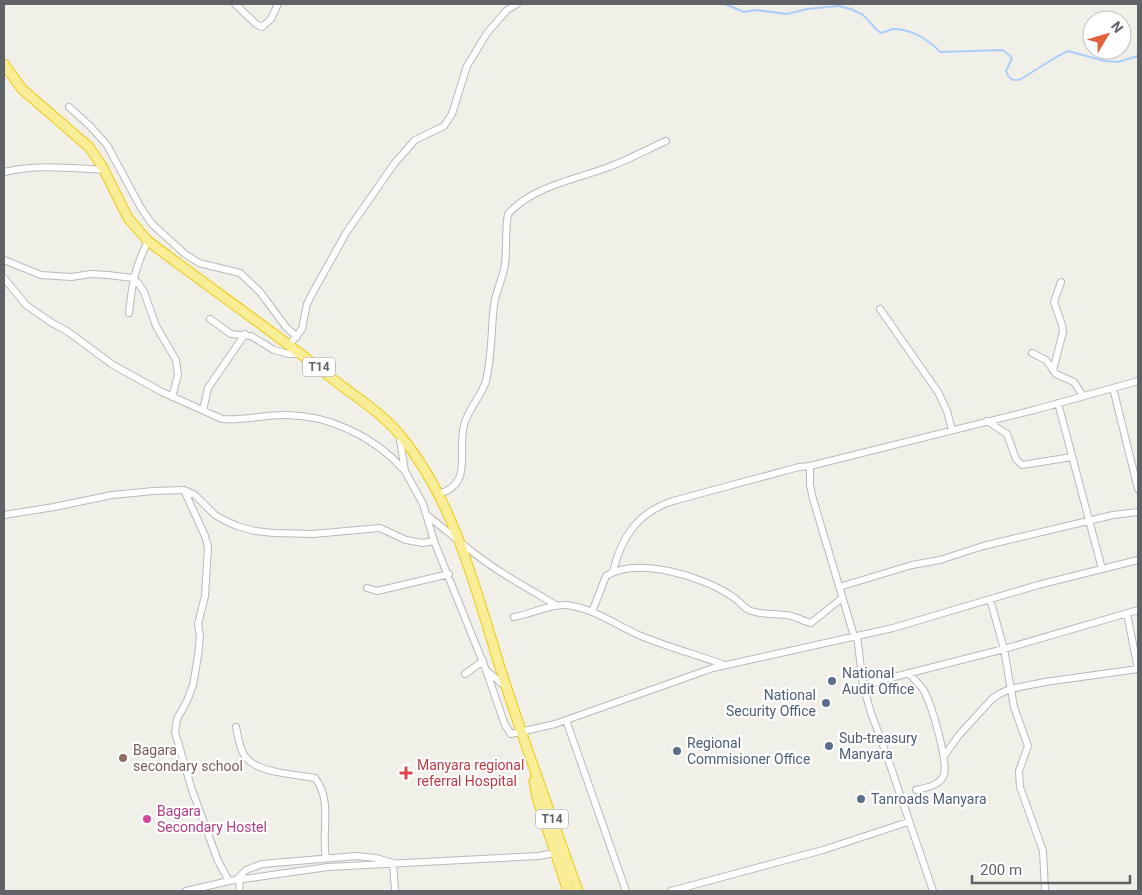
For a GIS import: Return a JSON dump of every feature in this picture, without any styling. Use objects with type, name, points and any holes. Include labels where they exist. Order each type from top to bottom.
[{"type":"highway","name":"T14","points":[[4,64],[22,89],[89,147],[104,170],[125,212],[148,241],[356,397],[399,434],[414,453],[438,494],[459,540],[526,746],[537,798],[578,891]]},
{"type":"highway","name":"T14","points":[[559,851],[568,891]]},
{"type":"street","points":[[235,4],[256,24],[262,27],[271,18],[278,4]]},
{"type":"street","points":[[289,345],[302,329],[307,304],[357,217],[394,164],[415,140],[444,126],[452,114],[467,66],[487,33],[507,10],[517,4]]},
{"type":"street","points":[[69,107],[107,145],[141,208],[152,224],[185,254],[199,263],[240,273],[260,292],[286,328],[297,337]]},
{"type":"street","points":[[438,494],[447,492],[460,476],[464,426],[486,381],[494,303],[504,264],[508,214],[515,206],[539,192],[606,168],[666,141]]},
{"type":"street","points":[[4,172],[61,167],[104,170]]},
{"type":"street","points":[[129,313],[133,278],[138,261],[148,241]]},
{"type":"street","points":[[4,260],[42,275],[53,277],[91,274],[133,278],[144,292],[156,326],[176,360],[178,375],[172,397]]},
{"type":"street","points":[[4,278],[26,304],[39,314],[68,331],[112,365],[172,397],[222,419],[295,415],[321,420],[349,430],[378,446],[393,458],[405,471],[420,497],[428,516],[434,541],[483,661],[507,730],[511,734],[546,727],[727,665],[893,628],[990,599],[1138,560]]},
{"type":"street","points":[[1053,370],[1063,332],[1054,302],[1061,282]]},
{"type":"street","points":[[880,309],[938,392],[947,411],[952,430]]},
{"type":"street","points":[[210,319],[234,335],[245,334],[274,350],[289,354],[301,354]]},
{"type":"street","points":[[203,410],[208,388],[245,334]]},
{"type":"street","points":[[1032,353],[1042,357],[1056,374],[1074,382],[1083,396]]},
{"type":"street","points":[[614,572],[618,551],[628,533],[657,507],[799,467],[810,466],[952,430],[1138,381]]},
{"type":"street","points":[[1112,388],[1138,489]]},
{"type":"street","points":[[1058,403],[1102,569]]},
{"type":"street","points":[[987,421],[1007,434],[1016,459],[1022,465],[1072,457]]},
{"type":"street","points":[[399,434],[405,471]]},
{"type":"street","points":[[810,466],[810,485],[813,499],[855,636],[863,685],[871,713],[933,891]]},
{"type":"street","points":[[4,515],[54,508],[112,495],[154,490],[184,490],[195,495],[215,515],[237,526],[255,531],[274,534],[313,534],[380,528],[406,540],[423,543],[434,541]]},
{"type":"street","points":[[184,490],[205,536],[208,547],[205,596],[198,624],[200,636],[198,656],[193,685],[187,701],[177,718],[176,741],[218,861],[235,880],[240,891]]},
{"type":"street","points":[[839,587],[912,564],[940,560],[983,546],[1113,515],[1138,512]]},
{"type":"street","points":[[428,516],[482,559],[556,605]]},
{"type":"street","points":[[592,612],[606,576],[614,572],[643,569],[676,572],[722,590],[752,611],[766,615],[792,616],[810,623],[842,598]]},
{"type":"street","points":[[367,588],[377,591],[448,574]]},
{"type":"street","points":[[990,599],[1004,649],[1014,707],[1028,746],[1020,771],[1020,787],[1043,850],[1045,891]]},
{"type":"street","points":[[514,617],[556,605],[567,605],[592,612],[660,644],[727,665]]},
{"type":"street","points":[[863,685],[1004,649],[1138,610]]},
{"type":"street","points":[[944,756],[959,735],[992,699],[1010,689],[1102,672],[1138,669],[1127,614]]},
{"type":"street","points":[[465,674],[483,661]]},
{"type":"street","points":[[486,670],[507,688]]},
{"type":"street","points":[[908,673],[925,692],[944,756],[945,771],[940,782],[916,790]]},
{"type":"street","points":[[566,720],[626,891]]},
{"type":"street","points":[[236,727],[243,753],[255,765],[277,772],[315,778],[320,784],[324,796],[324,847],[326,858]]},
{"type":"street","points":[[670,891],[823,850],[908,822]]},
{"type":"street","points":[[186,891],[235,880],[328,867],[540,856],[559,851]]},
{"type":"street","points":[[235,880],[246,870],[254,866],[326,858],[356,856],[376,858],[393,863]]},
{"type":"street","points":[[393,863],[395,891]]},
{"type":"waterway","points":[[725,4],[744,12],[755,10],[787,14],[807,9],[839,6],[851,9],[863,15],[881,33],[893,29],[906,30],[925,39],[940,52],[1003,50],[1012,58],[1006,71],[1008,76],[1014,80],[1021,79],[1068,51],[1105,61],[1118,62],[1138,56]]},
{"type":"place","name":"National Audit Office","points":[[832,681]]},
{"type":"place","name":"National Security Office","points":[[826,703]]},
{"type":"place","name":"Sub-treasury Manyara","points":[[829,746]]},
{"type":"place","name":"Regional Commisioner Office","points":[[677,751]]},
{"type":"place","name":"Bagara secondary school","points":[[123,758]]},
{"type":"place","name":"Manyara regional referral Hospital","points":[[406,773]]},
{"type":"place","name":"Tanroads Manyara","points":[[861,799]]},
{"type":"place","name":"Bagara Secondary Hostel","points":[[147,819]]}]
